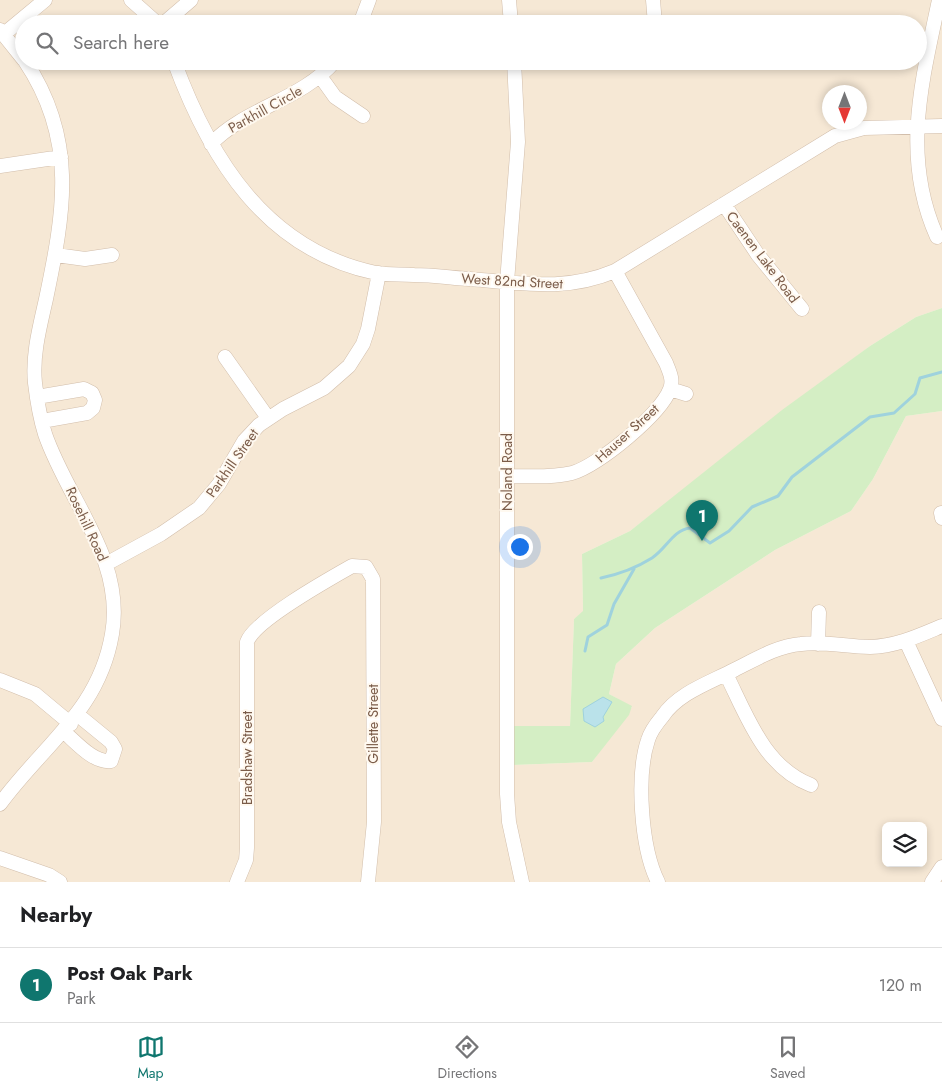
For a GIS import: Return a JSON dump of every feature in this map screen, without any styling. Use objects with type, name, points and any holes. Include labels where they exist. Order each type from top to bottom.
[{"type":"street","points":[[25,15],[45,0]]},
{"type":"street","points":[[130,0],[148,15]]},
{"type":"street","points":[[174,15],[191,0]]},
{"type":"street","points":[[363,15],[369,0]]},
{"type":"street","points":[[509,0],[510,15]]},
{"type":"street","points":[[653,0],[654,15]]},
{"type":"street","points":[[927,56],[939,0]]},
{"type":"street","points":[[2,32],[15,22]]},
{"type":"street","name":"Rosehill Road","points":[[2,32],[15,49]]},
{"type":"street","name":"Rosehill Road","points":[[0,804],[71,723],[99,680],[112,633],[112,592],[106,564],[54,454],[42,421],[37,397],[35,363],[37,340],[56,255],[64,193],[61,157],[54,121],[41,88],[30,70]]},
{"type":"street","name":"West 82nd Street","points":[[177,70],[193,111],[225,167],[243,191],[282,229],[326,256],[348,265],[379,273],[552,286],[575,284],[596,279],[616,271],[835,136],[864,128],[942,126]]},
{"type":"street","name":"Parkhill Circle","points":[[211,144],[222,133],[320,76],[326,70]]},
{"type":"street","name":"Noland Road","points":[[514,70],[518,142],[507,282],[507,794],[508,822],[522,882]]},
{"type":"street","points":[[924,70],[916,126],[918,169],[922,191],[937,237]]},
{"type":"street","points":[[320,76],[335,97],[363,116]]},
{"type":"street","points":[[0,166],[61,157]]},
{"type":"street","name":"Caenen Lake Road","points":[[724,204],[758,255],[802,309]]},
{"type":"street","points":[[56,255],[85,259],[112,255]]},
{"type":"street","points":[[616,271],[666,363],[672,377],[670,389],[686,394]]},
{"type":"street","name":"Parkhill Street","points":[[106,564],[161,534],[199,508],[218,484],[244,441],[268,418],[324,388],[349,366],[363,344],[368,329],[379,273]]},
{"type":"street","points":[[225,357],[268,418]]},
{"type":"street","points":[[37,397],[84,389],[92,393],[94,400],[93,408],[87,412],[42,421]]},
{"type":"street","name":"Hauser Street","points":[[507,476],[554,475],[571,473],[587,468],[602,459],[655,412],[670,389]]},
{"type":"street","name":"Bradshaw Street","points":[[237,882],[246,860],[247,848],[247,642],[250,633],[264,622],[352,566],[366,568]]},
{"type":"street","name":"Gillette Street","points":[[366,568],[373,579],[374,822],[368,882]]},
{"type":"street","points":[[818,644],[819,612]]},
{"type":"street","points":[[658,882],[650,863],[643,814],[643,769],[648,738],[662,716],[683,696],[777,649],[801,644],[870,647],[906,641],[942,626]]},
{"type":"street","points":[[906,641],[942,719]]},
{"type":"street","points":[[726,674],[751,723],[775,762],[784,771],[811,786]]},
{"type":"street","points":[[0,680],[35,694],[71,723]]},
{"type":"street","points":[[0,858],[48,875],[60,882]]},
{"type":"street","points":[[932,882],[942,867]]},
{"type":"shaded area","points":[[0,0],[942,0],[942,308],[916,317],[870,346],[630,531],[582,554],[583,612],[574,619],[570,726],[514,726],[514,765],[592,762],[632,707],[609,694],[616,664],[655,628],[775,550],[851,511],[873,479],[906,416],[942,411],[942,882],[0,882]]},
{"type":"green space","points":[[942,308],[942,411],[906,416],[873,479],[851,511],[775,550],[655,628],[616,664],[609,694],[632,706],[629,715],[592,762],[513,765],[514,726],[570,726],[574,619],[583,611],[582,554],[630,531],[782,410],[870,346],[916,317]]},
{"type":"water","points":[[603,697],[612,702],[603,717],[604,721],[595,727],[584,721],[583,709]]},
{"type":"waterway","points":[[601,578],[615,575],[646,562],[684,529],[690,528],[710,543],[729,531],[752,507],[778,496],[792,477],[870,417],[894,413],[915,394],[920,378],[942,372]]},
{"type":"waterway","points":[[585,651],[588,637],[607,625],[614,604],[634,569]]},
{"type":"place","name":"Post Oak Park","points":[[702,541]]}]
